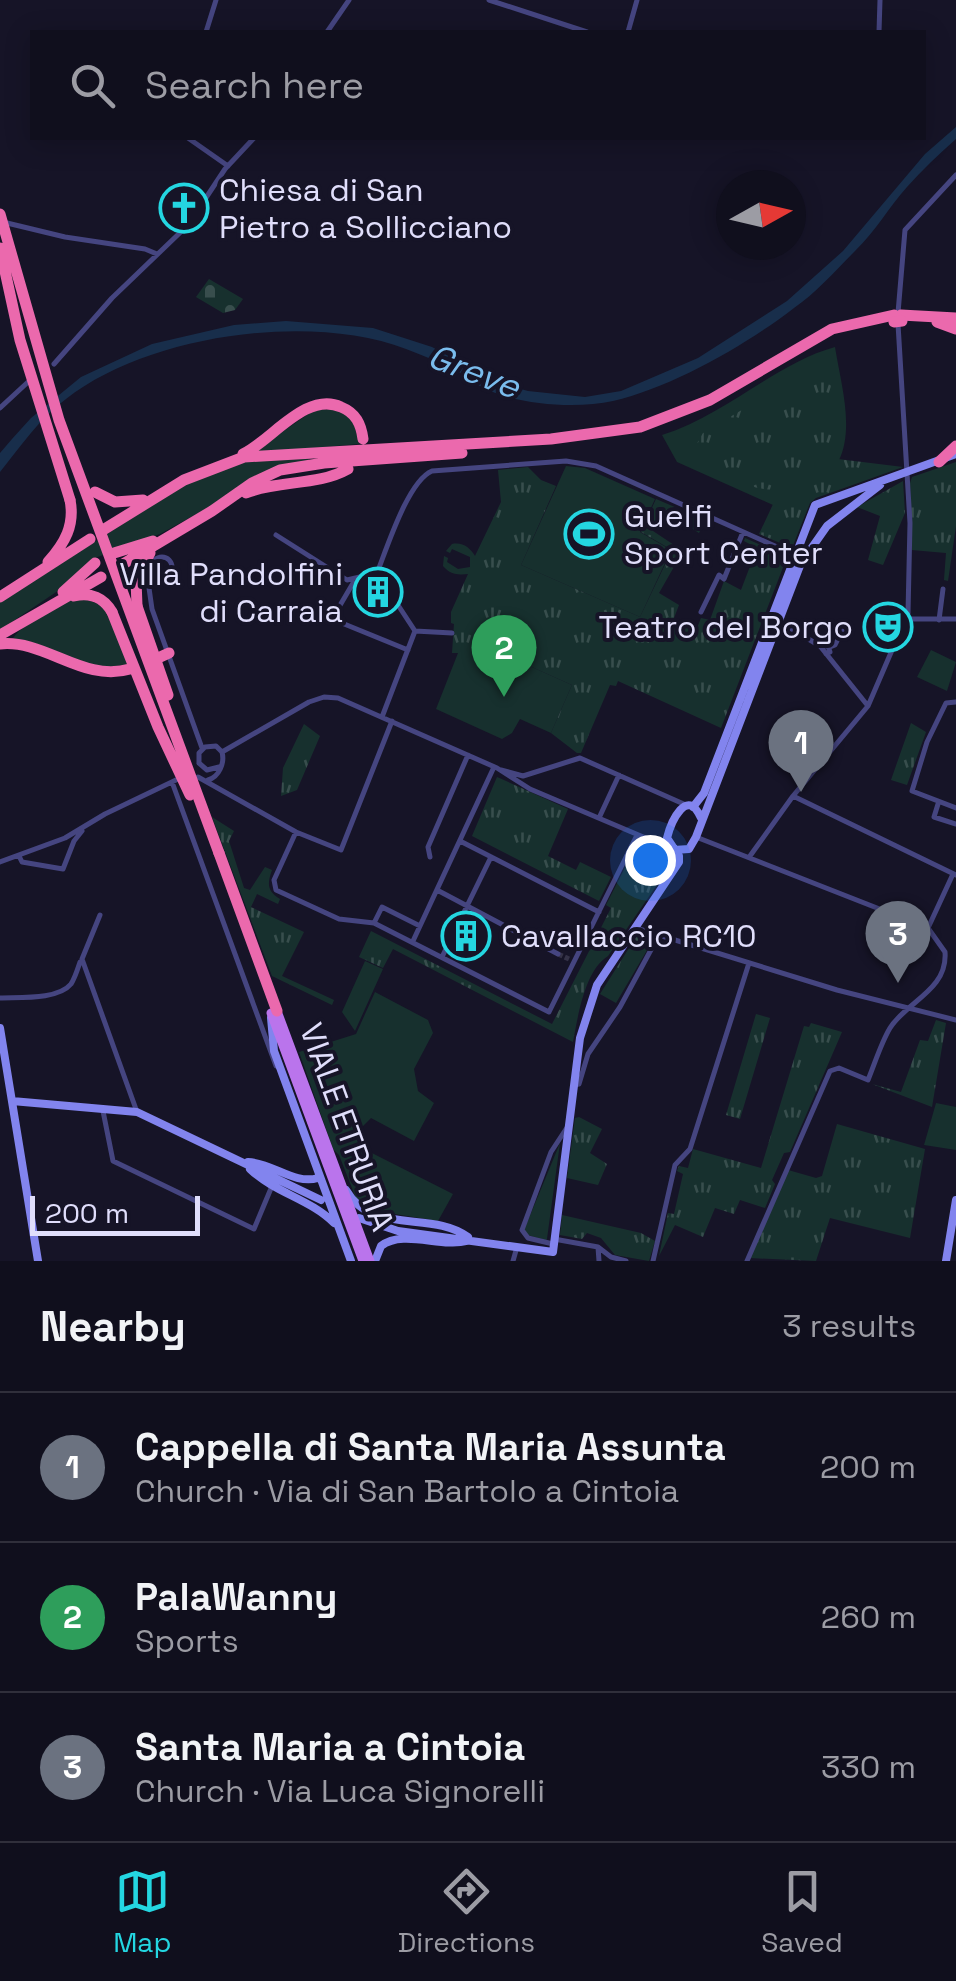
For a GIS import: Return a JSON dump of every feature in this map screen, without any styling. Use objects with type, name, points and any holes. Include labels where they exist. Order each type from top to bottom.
[{"type":"highway","points":[[2,233],[95,492],[109,501],[128,503],[156,496]]},
{"type":"highway","points":[[2,233],[20,340],[72,517],[67,538],[39,573]]},
{"type":"highway","points":[[2,233],[53,424],[190,794]]},
{"type":"highway","points":[[2,233],[70,452],[203,810]]},
{"type":"highway","points":[[231,460],[258,455],[614,433],[700,405],[832,330],[868,319],[956,324]]},
{"type":"highway","points":[[114,552],[154,540],[280,470],[635,435],[703,411],[831,338],[898,320],[956,324]]},
{"type":"highway","points":[[103,530],[156,496],[262,443],[306,410],[323,403],[354,415],[363,439]]},
{"type":"highway","points":[[118,567],[261,488],[334,476],[348,469]]},
{"type":"highway","points":[[212,512],[244,488]]},
{"type":"highway","points":[[181,530],[155,548],[141,564],[135,584],[137,606],[186,746],[216,855]]},
{"type":"highway","points":[[0,597],[90,539]]},
{"type":"highway","points":[[49,605],[95,562]]},
{"type":"highway","points":[[0,635],[101,577]]},
{"type":"highway","points":[[49,605],[87,594],[104,601],[112,612],[216,855],[274,1012]]},
{"type":"highway","points":[[0,644],[16,645],[97,671],[130,668]]},
{"type":"main road","name":"VIALE ETRURIA","points":[[274,1012],[369,1261]]},
{"type":"main road","name":"VIALE ETRURIA","points":[[274,1012],[369,1261]]},
{"type":"street","points":[[207,30],[216,0]]},
{"type":"street","points":[[328,30],[349,0]]},
{"type":"street","points":[[489,0],[582,30]]},
{"type":"street","points":[[629,30],[637,0]]},
{"type":"street","points":[[879,30],[880,0]]},
{"type":"street","points":[[191,140],[228,166]]},
{"type":"street","points":[[54,364],[86,326],[188,224],[228,166],[252,140]]},
{"type":"street","points":[[750,856],[793,796],[868,706],[906,619],[910,602],[910,523],[898,292],[905,230],[956,175]]},
{"type":"street","points":[[191,197],[203,203]]},
{"type":"street","points":[[2,233],[65,237],[157,254]]},
{"type":"street","points":[[0,408],[28,382]]},
{"type":"street","points":[[554,1249],[568,1126],[588,1006],[596,985],[679,862],[668,843],[668,834],[677,813],[704,794],[812,512],[824,500],[952,456]]},
{"type":"street","points":[[377,573],[418,482],[432,471],[566,461],[589,464],[795,555]]},
{"type":"street","points":[[661,892],[676,875],[696,837],[801,563],[827,526],[886,480]]},
{"type":"street","points":[[824,500],[836,507],[836,519]]},
{"type":"street","points":[[812,512],[815,522],[827,526]]},
{"type":"street","points":[[701,612],[719,575],[724,579],[742,532]]},
{"type":"street","points":[[276,535],[347,580],[377,573]]},
{"type":"street","points":[[154,577],[169,574],[170,562],[159,557],[152,567],[150,602],[163,656],[202,748],[199,766],[208,780]]},
{"type":"street","points":[[377,573],[415,632]]},
{"type":"street","points":[[356,578],[332,619],[408,650]]},
{"type":"street","points":[[939,620],[942,588]]},
{"type":"street","points":[[906,619],[956,620]]},
{"type":"street","points":[[778,620],[820,646],[868,706]]},
{"type":"street","points":[[820,646],[835,645],[839,630]]},
{"type":"street","points":[[415,632],[452,633]]},
{"type":"street","points":[[382,717],[415,632]]},
{"type":"street","points":[[826,654],[829,646]]},
{"type":"street","points":[[222,752],[318,698],[343,699],[637,835],[674,850],[691,847]]},
{"type":"street","points":[[956,702],[946,703],[931,732],[912,789],[916,794],[956,808]]},
{"type":"street","points":[[198,777],[296,832],[341,850],[392,721]]},
{"type":"street","points":[[202,748],[213,746],[222,752]]},
{"type":"street","points":[[208,780],[216,776],[222,752]]},
{"type":"street","points":[[430,857],[428,847],[468,756]]},
{"type":"street","points":[[495,768],[524,776],[580,758],[691,806],[701,818]]},
{"type":"street","points":[[199,766],[210,771],[220,767]]},
{"type":"street","points":[[412,942],[495,768]]},
{"type":"street","points":[[541,772],[533,780],[534,785],[548,795]]},
{"type":"street","points":[[599,818],[619,775]]},
{"type":"street","points":[[0,862],[65,838],[174,781],[268,1049],[290,1098]]},
{"type":"street","points":[[793,796],[954,874],[928,928]]},
{"type":"street","points":[[938,802],[934,816],[956,824]]},
{"type":"street","points":[[19,856],[22,862],[63,869],[74,841],[87,824]]},
{"type":"street","points":[[296,832],[274,880],[276,890],[339,920],[374,923],[548,1012],[637,835]]},
{"type":"street","points":[[696,837],[928,928],[943,947],[946,960],[940,977],[892,1026],[868,1080],[838,1068],[830,1071],[747,1261]]},
{"type":"street","points":[[460,842],[599,912]]},
{"type":"street","points":[[442,956],[491,856]]},
{"type":"street","points":[[437,890],[558,954]]},
{"type":"street","points":[[374,923],[382,907],[420,926]]},
{"type":"street","points":[[0,998],[64,990],[72,981],[100,915]]},
{"type":"street","points":[[636,928],[837,990],[956,1020]]},
{"type":"street","points":[[574,1085],[579,1084],[588,1054],[620,1007],[659,935]]},
{"type":"street","points":[[82,959],[137,1112]]},
{"type":"street","points":[[653,1261],[676,1165],[690,1149],[749,963]]},
{"type":"street","points":[[274,1012],[272,1044],[351,1261]]},
{"type":"street","points":[[0,1028],[38,1261]]},
{"type":"street","points":[[0,1094],[137,1112],[321,1200]]},
{"type":"street","points":[[102,1108],[113,1161],[254,1229],[272,1186]]},
{"type":"street","points":[[554,1249],[526,1238],[522,1228],[550,1152],[568,1126]]},
{"type":"street","points":[[244,1162],[267,1164],[305,1181],[318,1178]]},
{"type":"street","points":[[244,1162],[272,1186],[320,1210],[338,1226]]},
{"type":"street","points":[[336,1168],[349,1196],[361,1208],[395,1221],[456,1229],[472,1240]]},
{"type":"street","points":[[946,1261],[956,1200]]},
{"type":"street","points":[[359,1218],[398,1231],[536,1250],[598,1247],[611,1257],[626,1261]]},
{"type":"street","points":[[369,1261],[392,1239],[447,1244],[472,1240]]},
{"type":"street","points":[[512,1261],[517,1247]]},
{"type":"street","points":[[598,1247],[598,1261]]},
{"type":"street","points":[[536,1250],[544,1259]]},
{"type":"green space","points":[[209,279],[243,299],[235,310],[223,313],[196,297]]},
{"type":"green space","points":[[835,347],[845,406],[844,445],[827,477],[810,490],[773,505],[677,462],[662,435],[708,415],[792,365]]},
{"type":"green space","points":[[819,364],[829,374],[836,436],[833,453],[818,472],[791,488],[776,490],[746,484],[702,463],[696,445],[703,433]]},
{"type":"green space","points":[[337,409],[353,420],[359,444],[252,453],[314,410]]},
{"type":"green space","points":[[306,454],[310,461],[233,494],[160,534],[95,558],[68,584],[0,630],[0,602],[186,484],[234,463]]},
{"type":"green space","points":[[838,459],[903,467],[816,498],[810,503],[792,548],[759,534],[775,500],[810,487]]},
{"type":"green space","points":[[956,462],[956,526],[948,581],[944,580],[946,553],[912,550],[910,483],[912,477]]},
{"type":"green space","name":"Guelfi Sport Center","points":[[566,466],[585,468],[655,499],[640,532],[671,550],[640,617],[521,565]]},
{"type":"green space","points":[[528,467],[541,480],[556,486],[521,565],[640,617],[672,550],[641,532],[656,499],[705,520],[699,533],[662,509],[653,531],[683,551],[659,593],[679,605],[674,618],[697,628],[701,618],[710,620],[724,581],[741,590],[757,548],[745,538],[787,557],[721,728],[618,681],[616,686],[610,685],[581,753],[577,753],[551,733],[572,685],[501,653],[452,653],[451,612],[468,574],[449,571],[443,566],[444,556],[458,569],[470,567],[470,557],[452,549],[450,553],[446,551],[452,544],[460,544],[475,556],[501,502],[498,470]]},
{"type":"green space","points":[[903,481],[905,513],[883,565],[868,560],[880,516],[857,507]]},
{"type":"green space","points":[[81,597],[103,606],[130,664],[100,668],[13,638],[44,613]]},
{"type":"green space","points":[[931,650],[956,662],[947,691],[917,677]]},
{"type":"green space","points":[[458,653],[501,653],[572,685],[551,733],[520,719],[512,733],[502,739],[436,709]]},
{"type":"green space","points":[[911,723],[926,732],[907,785],[891,780]]},
{"type":"green space","points":[[304,724],[320,736],[297,790],[281,796],[283,768]]},
{"type":"green space","points":[[497,777],[568,809],[548,856],[576,870],[580,862],[611,877],[599,901],[472,836]]},
{"type":"green space","points":[[212,817],[234,831],[229,841],[244,888],[250,890],[265,867],[272,870],[269,887],[280,899],[278,904],[257,894],[251,907],[304,932],[282,976],[334,1000],[332,1005],[272,976]]},
{"type":"green space","points":[[639,840],[674,860],[594,972],[584,994],[573,1042],[393,949],[383,968],[359,957],[371,931],[552,1024],[611,908],[606,905]]},
{"type":"green space","points":[[636,937],[653,940],[616,1003],[600,994]]},
{"type":"green space","points":[[365,961],[383,969],[355,1031],[342,1012]]},
{"type":"green space","points":[[375,992],[428,1020],[433,1033],[414,1069],[418,1091],[434,1103],[414,1141],[371,1118],[359,1130],[362,1148],[453,1194],[438,1221],[376,1211],[357,1201],[333,1149],[299,1052],[356,1034]]},
{"type":"green space","points":[[756,1014],[770,1018],[740,1119],[726,1115]]},
{"type":"green space","points":[[936,1020],[946,1023],[932,1107],[872,1084],[901,1092],[920,1040],[928,1041]]},
{"type":"green space","points":[[811,1023],[842,1032],[790,1152],[784,1153],[772,1180],[775,1184],[765,1208],[740,1200],[734,1214],[715,1208],[703,1237],[675,1225],[659,1256],[668,1213],[674,1214],[683,1174],[677,1171],[679,1166],[688,1168],[693,1149],[761,1168],[804,1026]]},
{"type":"green space","points":[[936,1103],[956,1107],[956,1150],[924,1145]]},
{"type":"green space","points":[[575,1118],[602,1129],[590,1153],[607,1164],[598,1185],[567,1178]]},
{"type":"green space","points":[[837,1124],[925,1149],[910,1238],[830,1218],[816,1261],[750,1258],[788,1170],[816,1178],[822,1176]]},
{"type":"green space","points":[[560,1143],[546,1240],[527,1235],[524,1230]]},
{"type":"green space","points":[[562,1215],[641,1233],[655,1241],[649,1261],[615,1255],[601,1238],[587,1233],[582,1239],[560,1235]]},
{"type":"water","name":"Greve","points":[[956,127],[956,139],[900,195],[862,244],[810,295],[731,350],[636,395],[581,405],[545,404],[494,392],[418,354],[367,338],[323,332],[230,336],[184,345],[100,377],[48,415],[0,472],[0,453],[31,418],[81,377],[152,344],[234,325],[286,321],[373,328],[432,347],[496,382],[528,391],[585,397],[621,391],[698,358],[787,301],[843,251],[925,154]]},
{"type":"tunnel","points":[[558,954],[569,959]]},
{"type":"place","name":"Chiesa di San Pietro a Sollicciano","points":[[184,208]]},
{"type":"place","name":"Guelfi Sport Center","points":[[589,534]]},
{"type":"place","name":"Villa Pandolfini di Carraia","points":[[378,592]]},
{"type":"place","name":"Teatro del Borgo","points":[[888,627]]},
{"type":"place","name":"PalaWanny","points":[[504,697]]},
{"type":"place","name":"Cappella di Santa Maria Assunta","points":[[801,792]]},
{"type":"place","name":"Cavallaccio RC10","points":[[466,936]]},
{"type":"place","name":"Santa Maria a Cintoia","points":[[898,983]]}]
